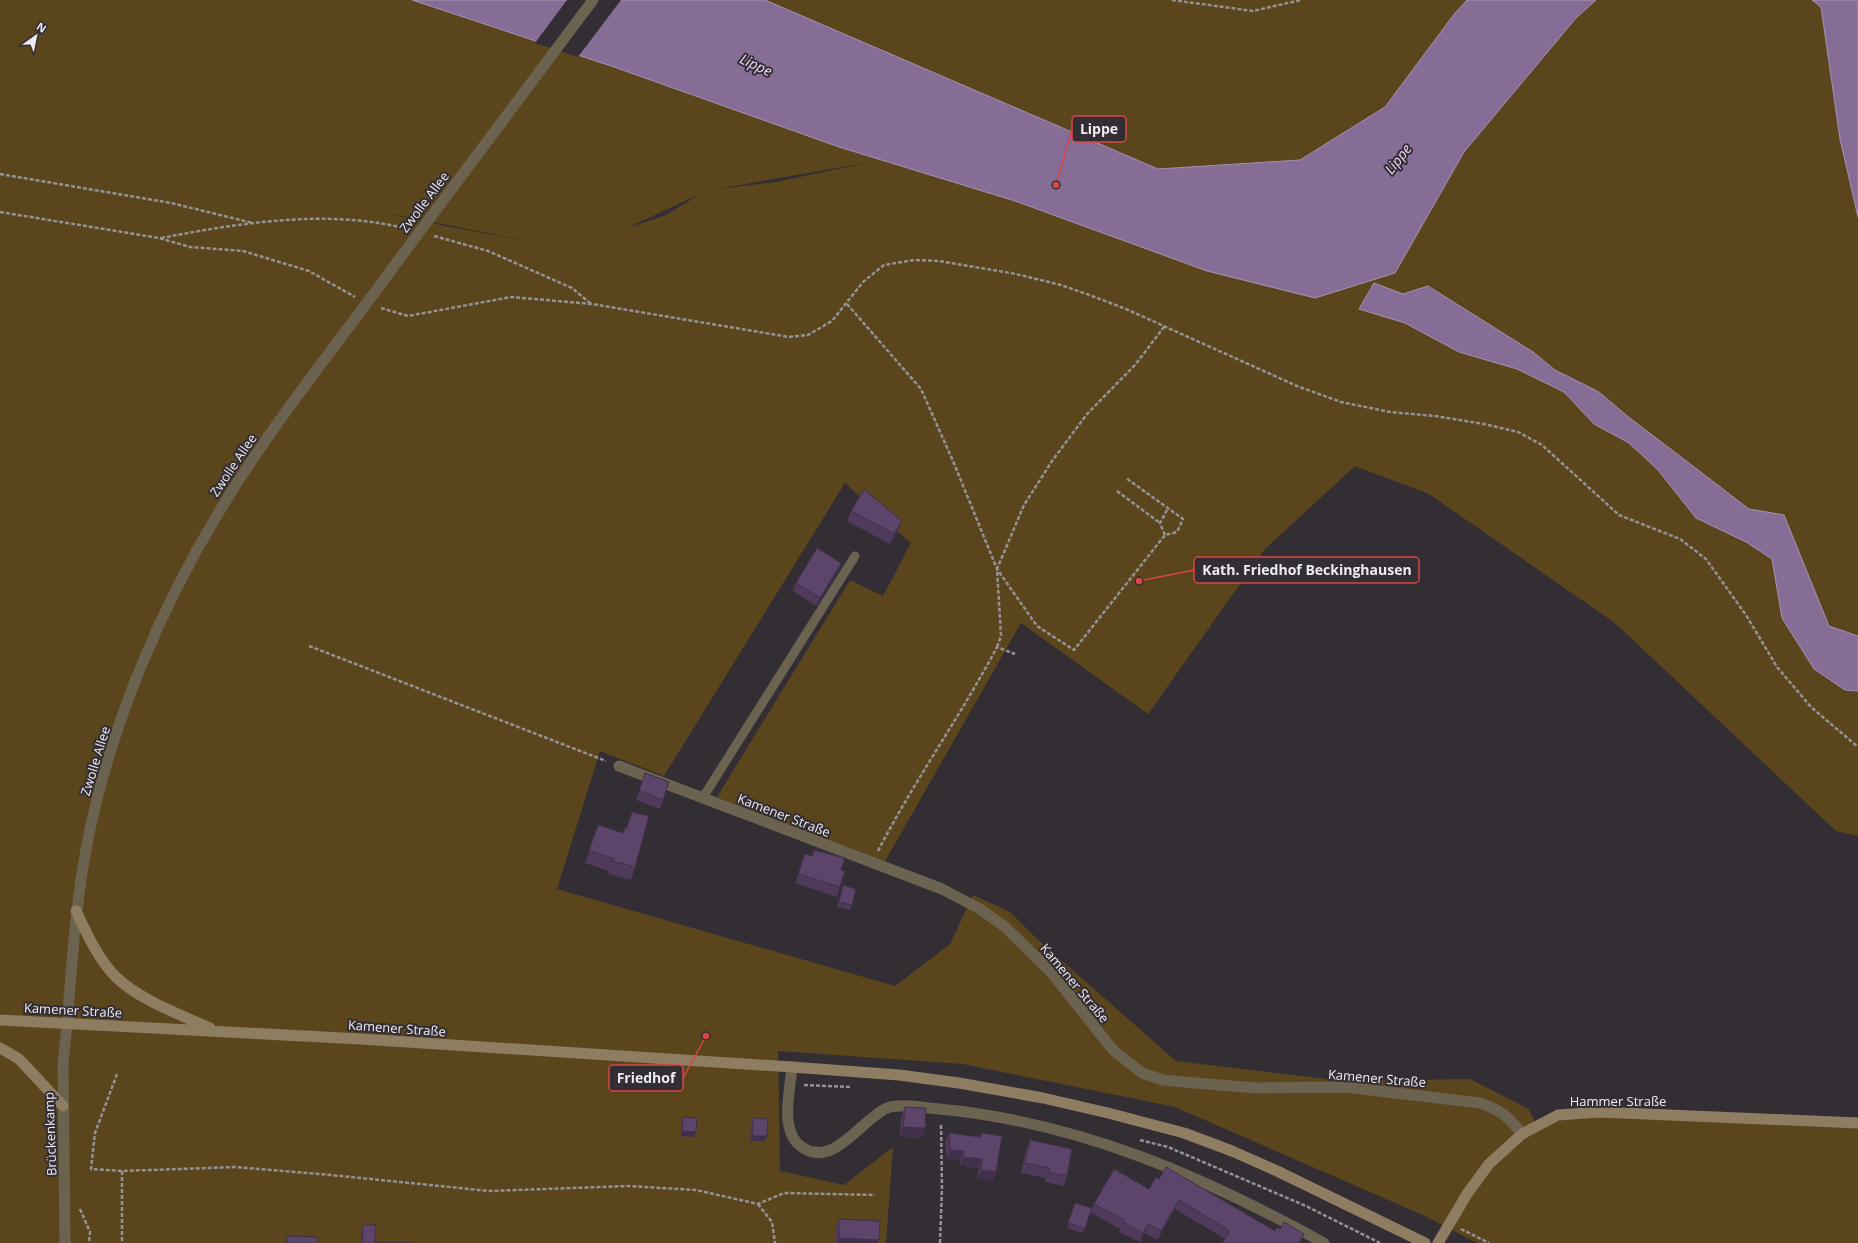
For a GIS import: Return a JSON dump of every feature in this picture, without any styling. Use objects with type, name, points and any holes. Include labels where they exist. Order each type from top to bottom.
[{"type":"main road","points":[[76,911],[95,948],[116,977],[150,1001],[216,1031]]},
{"type":"main road","name":"Kamener Straße","points":[[0,1020],[67,1025],[216,1031],[792,1067],[899,1075],[959,1083],[1057,1101],[1184,1134],[1232,1151],[1277,1171],[1426,1243]]},
{"type":"main road","points":[[0,1048],[19,1059],[63,1106]]},
{"type":"main road","name":"Hammer Straße","points":[[1438,1243],[1449,1223],[1489,1164],[1522,1134],[1558,1115],[1578,1112],[1858,1123]]},
{"type":"street","name":"Zwolle Allee","points":[[67,1025],[76,911],[88,834],[113,746],[140,670],[179,584],[219,511],[259,450],[397,262],[593,0]]},
{"type":"street","name":"Kamener Straße","points":[[619,766],[942,890],[980,909],[1004,926],[1051,972],[1113,1050],[1142,1073],[1163,1080],[1183,1082],[1257,1088],[1345,1088],[1480,1103],[1498,1109],[1512,1120],[1522,1134]]},
{"type":"street","name":"Brückenkamp","points":[[66,1243],[63,1064],[67,1025]]},
{"type":"street","points":[[792,1067],[788,1123],[793,1138],[804,1149],[819,1153],[834,1149],[877,1113],[889,1107],[941,1109],[993,1116],[1033,1124],[1119,1147],[1225,1192],[1324,1243]]},
{"type":"lane","points":[[702,799],[855,556]]},
{"type":"path","points":[[1172,0],[1253,11],[1301,0]]},
{"type":"path","points":[[0,174],[171,203],[255,224]]},
{"type":"path","points":[[0,212],[159,238],[190,247],[243,251],[309,271],[367,304],[408,316],[511,297],[592,304],[789,336],[808,335],[832,321],[863,282],[884,265],[914,260],[939,261],[1016,274],[1061,285],[1126,309],[1297,386],[1341,402],[1390,412],[1434,416],[1484,424],[1518,432],[1542,445],[1619,515],[1680,539],[1706,559],[1746,616],[1776,667],[1811,707],[1858,747]]},
{"type":"path","points":[[159,238],[219,227],[302,219],[376,221],[406,229]]},
{"type":"path","points":[[429,234],[488,250],[572,288],[592,304]]},
{"type":"path","points":[[847,304],[921,389],[953,460],[997,569],[1037,626],[1074,650],[1164,535],[1177,532],[1183,519],[1126,478]]},
{"type":"path","points":[[871,864],[899,810],[969,698],[997,647],[1001,636],[997,569],[1024,505],[1052,461],[1087,414],[1135,365],[1164,327]]},
{"type":"path","points":[[1117,491],[1160,523],[1164,535]]},
{"type":"path","points":[[1160,523],[1168,508]]},
{"type":"path","points":[[309,646],[619,766]]},
{"type":"path","points":[[997,647],[1016,654]]},
{"type":"path","points":[[117,1074],[95,1133],[91,1169],[122,1171],[235,1167],[489,1191],[628,1186],[696,1190],[758,1204],[784,1193],[875,1195]]},
{"type":"path","points":[[940,1243],[942,1187],[941,1109]]},
{"type":"path","points":[[122,1171],[122,1243]]},
{"type":"path","points":[[758,1204],[772,1222],[775,1243]]},
{"type":"path","points":[[1449,1223],[1490,1243]]},
{"type":"shaded area","points":[[0,0],[412,0],[614,67],[839,147],[1015,201],[1395,273],[1464,152],[1576,18],[1596,0],[1812,0],[1821,7],[1840,139],[1858,217],[1858,636],[1829,626],[1784,515],[1749,509],[1626,415],[1599,392],[1555,370],[1533,352],[1428,286],[1403,294],[1374,283],[1359,308],[1405,323],[1459,352],[1517,369],[1564,392],[1594,424],[1629,443],[1658,470],[1696,518],[1746,542],[1772,559],[1782,618],[1845,690],[1858,691],[1858,836],[1836,831],[1615,623],[1429,494],[1355,466],[1265,549],[1148,714],[1021,623],[884,863],[717,797],[850,580],[883,596],[911,543],[845,483],[664,776],[600,751],[557,889],[895,986],[950,944],[973,895],[1010,912],[1036,938],[1176,1061],[1344,1081],[1470,1079],[1529,1109],[1536,1125],[1558,1115],[1858,1122],[1858,1243],[1477,1243],[1425,1216],[1175,1107],[963,1064],[778,1051],[780,1171],[844,1185],[893,1147],[886,1243],[0,1243]],"holes":[[[865,163],[776,182],[717,189]],[[702,193],[666,215],[625,229]],[[381,212],[528,241],[445,226]]]},
{"type":"shaded area","points":[[765,0],[1467,0],[1455,13],[1385,107],[1300,160],[1158,169]]},
{"type":"water","points":[[412,0],[765,0],[1158,169],[1300,160],[1385,107],[1455,13],[1467,0],[1596,0],[1576,18],[1464,152],[1395,273],[1315,298],[1207,271],[1015,201],[839,147],[614,67]]},
{"type":"water","points":[[1812,0],[1858,0],[1858,217],[1840,139],[1821,7]]},
{"type":"water","points":[[1374,283],[1403,294],[1428,286],[1533,352],[1555,370],[1599,392],[1626,415],[1749,509],[1784,515],[1829,626],[1858,636],[1858,691],[1845,690],[1814,669],[1782,618],[1772,559],[1746,542],[1696,518],[1658,470],[1629,443],[1594,424],[1564,392],[1517,369],[1459,352],[1405,323],[1359,309]]},
{"type":"pier","points":[[567,0],[621,0],[578,57],[535,43]]},
{"type":"building","points":[[864,489],[902,521],[894,534],[851,511]]},
{"type":"building","points":[[817,548],[841,563],[820,598],[796,583]]},
{"type":"building","points":[[645,773],[669,782],[663,800],[639,791]]},
{"type":"building","points":[[632,812],[649,816],[635,867],[613,861],[614,859],[589,850],[598,825],[623,833],[625,828],[627,828]]},
{"type":"building","points":[[814,850],[845,858],[841,870],[845,871],[840,887],[798,874],[805,854],[812,856]]},
{"type":"building","points":[[843,885],[856,889],[852,905],[839,902]]},
{"type":"building","points":[[905,1107],[926,1108],[925,1128],[903,1127]]},
{"type":"building","points":[[683,1117],[697,1118],[696,1132],[682,1131]]},
{"type":"building","points":[[753,1118],[768,1119],[767,1136],[752,1136]]},
{"type":"building","points":[[949,1133],[981,1137],[981,1133],[1002,1136],[996,1172],[981,1170],[982,1159],[963,1157],[964,1151],[950,1150]]},
{"type":"building","points":[[1030,1140],[1072,1149],[1067,1176],[1048,1172],[1049,1168],[1025,1163]]},
{"type":"building","points":[[1166,1167],[1275,1231],[1277,1227],[1280,1229],[1284,1222],[1304,1234],[1299,1243],[1222,1243],[1230,1231],[1179,1200],[1161,1231],[1148,1224],[1143,1233],[1123,1222],[1124,1220],[1094,1204],[1114,1169],[1149,1189],[1156,1177],[1159,1179]]},
{"type":"building","points":[[1075,1203],[1092,1208],[1085,1228],[1068,1223]]},
{"type":"building","points":[[839,1219],[880,1221],[879,1240],[839,1238]]},
{"type":"building","points":[[363,1225],[376,1225],[375,1242],[412,1243],[362,1243]]},
{"type":"building","points":[[287,1236],[317,1237],[317,1243],[287,1243]]},
{"type":"place","name":"Lippe","points":[[1056,185]]},
{"type":"place","name":"Kath. Friedhof Beckinghausen","points":[[1139,581]]},
{"type":"place","name":"Friedhof","points":[[706,1036]]}]
